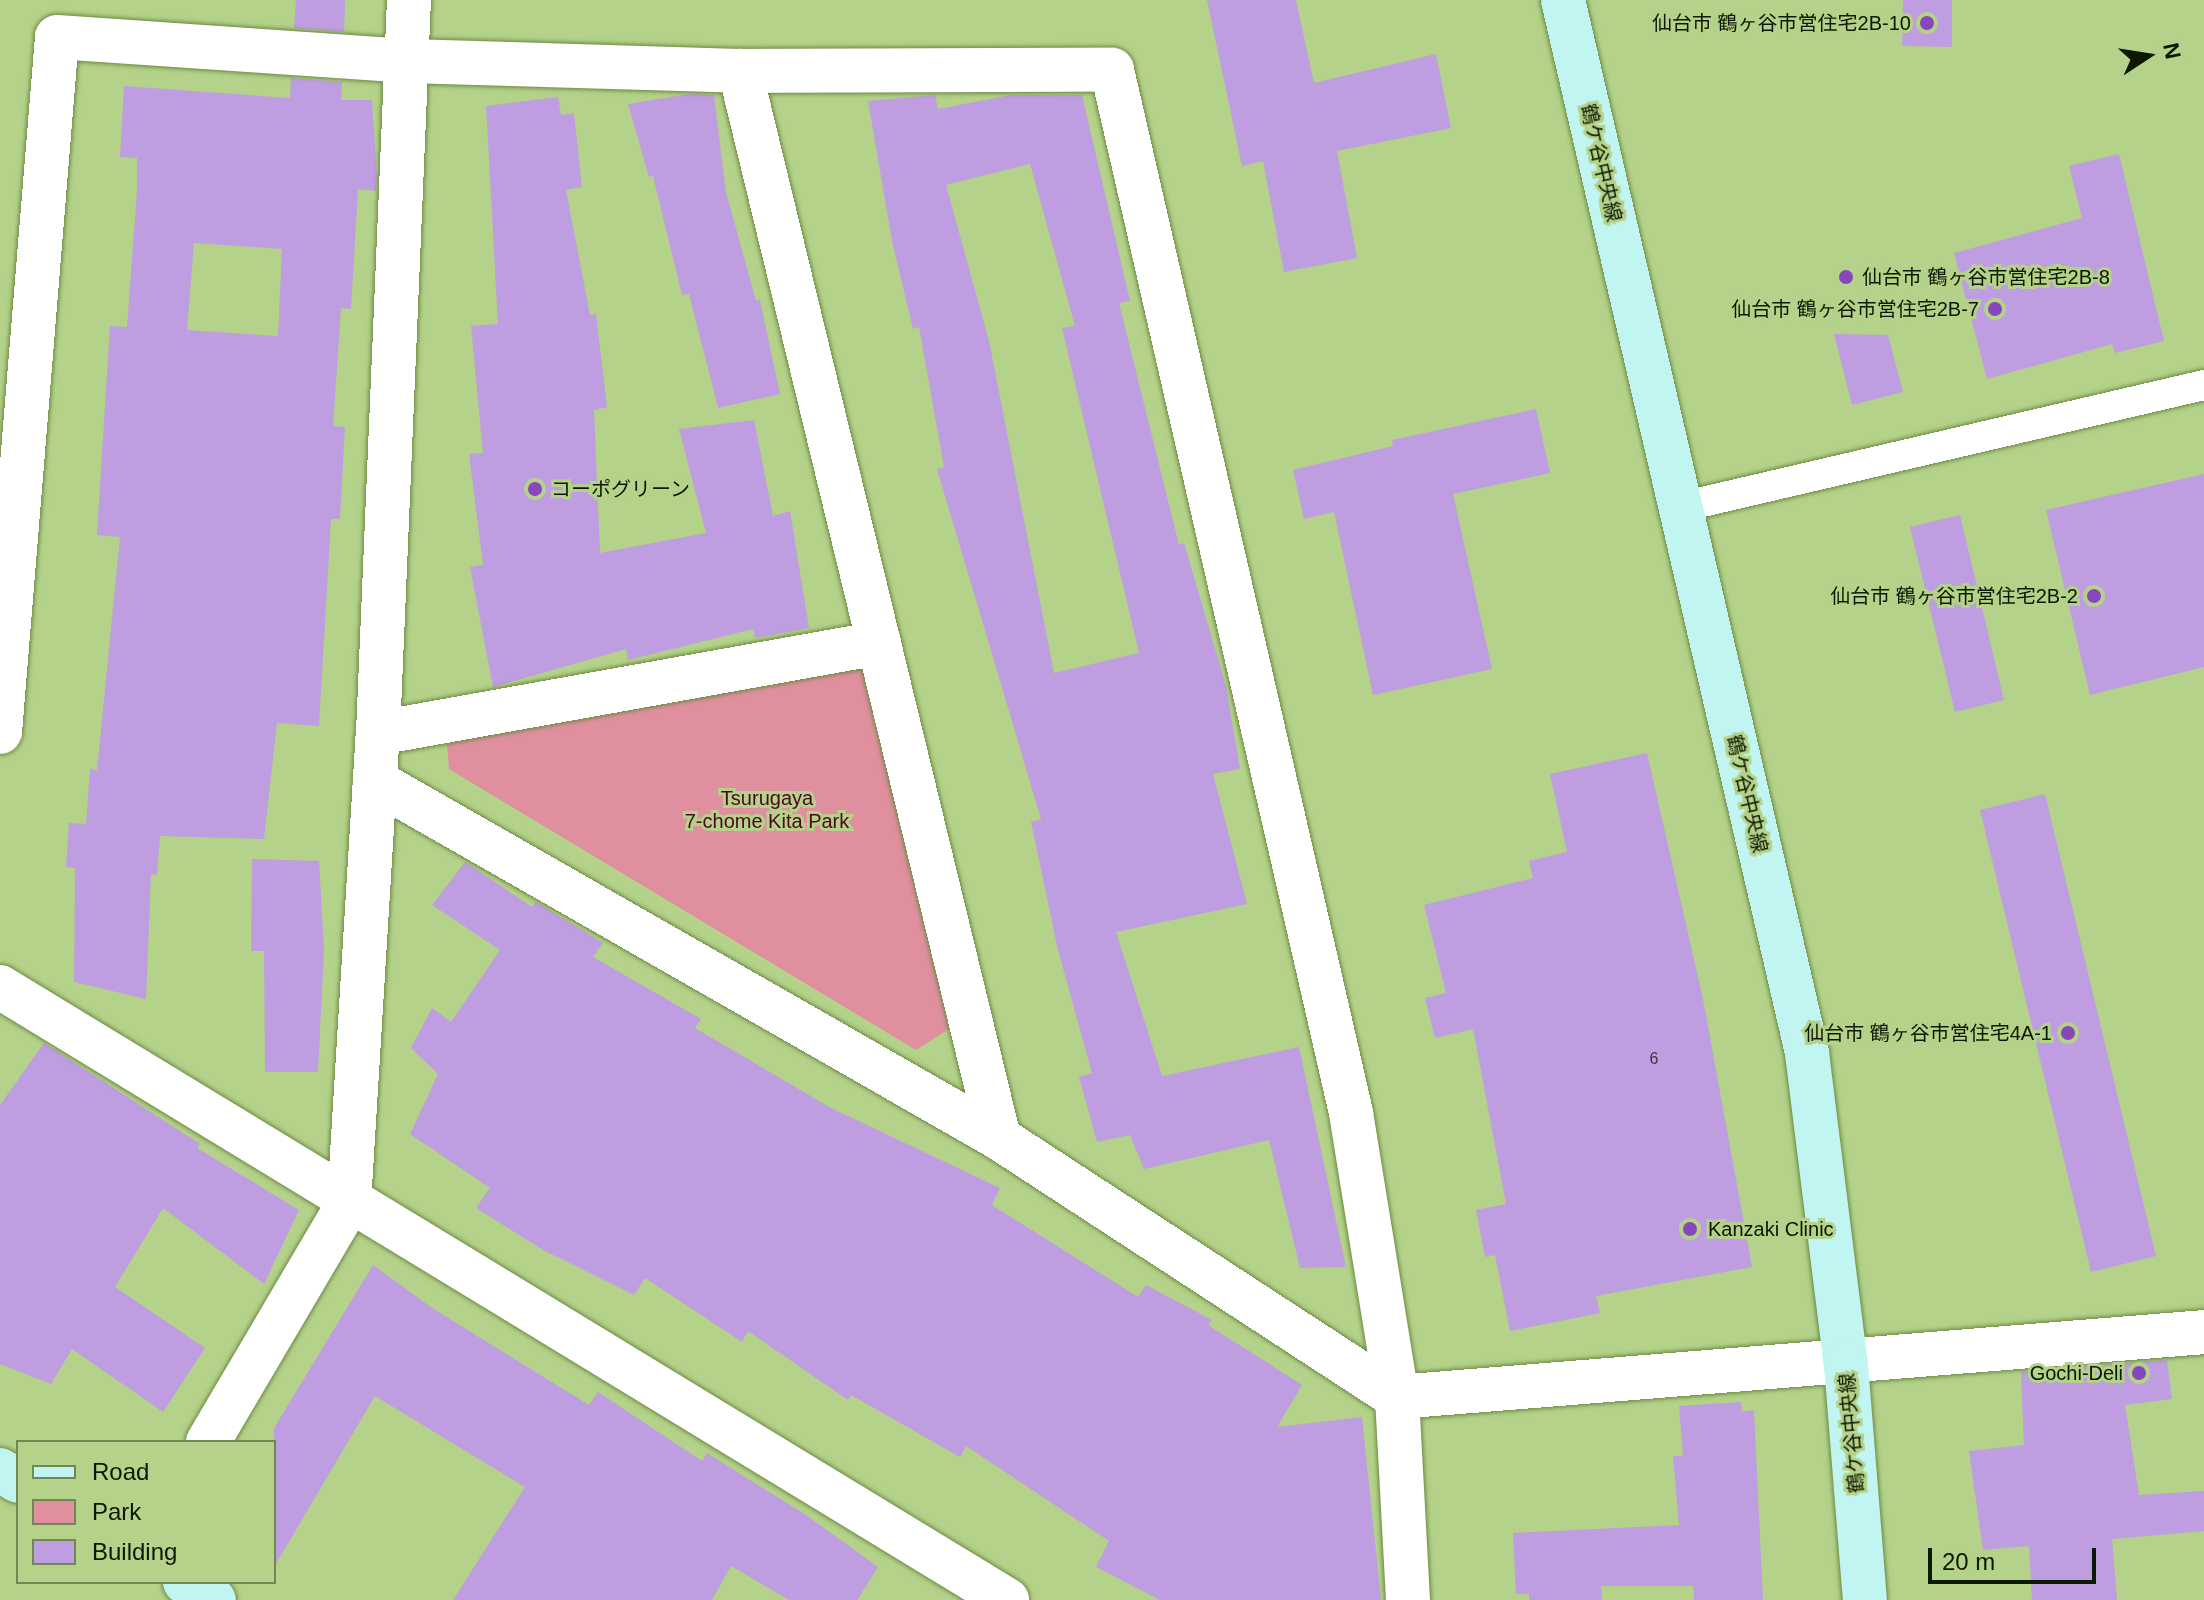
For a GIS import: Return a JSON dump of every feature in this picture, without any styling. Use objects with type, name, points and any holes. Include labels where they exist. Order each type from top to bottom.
[{"type":"street","points":[[209,1440],[349,1203],[378,733],[409,0]]},
{"type":"street","name":"鶴ケ谷中央線","points":[[1563,0],[1807,1053],[1846,1365],[1865,1600]]},
{"type":"street","points":[[0,732],[57,37],[407,61],[740,71],[1112,70],[1351,1113],[1397,1397],[1408,1600]]},
{"type":"street","points":[[740,71],[999,1138]]},
{"type":"street","points":[[378,733],[879,643]]},
{"type":"street","points":[[375,781],[999,1138],[1397,1397],[1846,1365],[2204,1332]]},
{"type":"street","points":[[0,987],[349,1203],[1007,1600]]},
{"type":"street","points":[[188,1584],[214,1600]]},
{"type":"lane","points":[[1681,507],[2204,385]]},
{"type":"green space","name":"Tsurugaya 7-chome Kita Park","points":[[864,662],[954,1026],[916,1050],[449,769],[446,733]]},
{"type":"building","points":[[296,0],[345,0],[344,32],[294,28]]},
{"type":"building","points":[[1207,0],[1296,0],[1314,83],[1436,54],[1451,128],[1337,151],[1357,258],[1284,272],[1263,161],[1242,166]]},
{"type":"building","name":"仙台市 鶴ヶ谷市営住宅2B-10","points":[[1903,0],[1952,0],[1952,47],[1902,46]]},
{"type":"building","points":[[291,78],[342,82],[341,100],[372,100],[377,176],[376,191],[358,189],[351,309],[341,308],[333,426],[345,427],[340,519],[331,519],[319,726],[277,723],[264,839],[160,836],[157,875],[151,874],[146,999],[74,982],[75,868],[66,867],[69,823],[86,824],[90,769],[97,770],[120,537],[97,535],[110,326],[127,327],[137,191],[137,158],[120,157],[124,86],[290,98]],"holes":[[[194,243],[282,249],[278,336],[187,330]]]},
{"type":"building","points":[[689,94],[714,95],[726,192],[756,301],[760,300],[780,394],[718,408],[689,294],[682,295],[653,176],[649,177],[628,104]]},
{"type":"building","points":[[935,95],[938,109],[1011,95],[1082,95],[1130,301],[1119,303],[1179,545],[1184,543],[1226,686],[1240,769],[1213,774],[1247,904],[1116,932],[1162,1076],[1299,1047],[1346,1267],[1300,1268],[1269,1140],[1144,1169],[1130,1135],[1097,1142],[1079,1077],[1092,1073],[1058,950],[1031,822],[1041,819],[937,469],[944,467],[919,327],[913,329],[892,241],[868,101]],"holes":[[[1030,164],[1075,326],[1062,328],[1139,653],[1054,673],[989,341],[946,185]]]},
{"type":"building","points":[[558,97],[561,115],[574,113],[582,187],[566,190],[590,315],[596,314],[607,407],[594,410],[600,553],[706,533],[679,429],[754,420],[773,516],[790,511],[809,628],[755,638],[753,629],[628,660],[626,649],[493,687],[470,567],[483,565],[469,454],[483,453],[471,326],[498,324],[486,106]]},
{"type":"building","points":[[2119,154],[2164,341],[2115,353],[2112,344],[1987,379],[1954,253],[2082,218],[2069,166]]},
{"type":"building","points":[[1834,334],[1888,335],[1903,392],[1852,405]]},
{"type":"building","points":[[1536,409],[1550,473],[1453,494],[1492,669],[1373,695],[1334,512],[1304,519],[1293,470],[1393,446],[1392,440]]},
{"type":"building","points":[[2204,474],[2204,667],[2090,695],[2046,510]]},
{"type":"building","points":[[1960,515],[2004,700],[1955,712],[1910,527]]},
{"type":"building","points":[[1647,753],[1703,999],[1752,1267],[1596,1296],[1600,1313],[1510,1331],[1495,1255],[1485,1257],[1476,1210],[1506,1204],[1473,1029],[1435,1038],[1425,998],[1446,993],[1424,905],[1533,878],[1529,861],[1567,852],[1550,774]]},
{"type":"building","name":"仙台市 鶴ヶ谷市営住宅4A-1","points":[[2045,794],[2156,1256],[2091,1272],[1980,810]]},
{"type":"building","points":[[252,859],[319,861],[324,951],[318,1072],[265,1072],[264,951],[251,951]]},
{"type":"building","points":[[465,862],[532,907],[536,902],[603,943],[593,957],[701,1019],[695,1028],[831,1108],[1000,1188],[992,1205],[1138,1297],[1146,1285],[1212,1320],[1208,1325],[1302,1385],[1277,1427],[1362,1417],[1381,1600],[1160,1600],[1096,1567],[1109,1541],[966,1446],[960,1457],[851,1395],[848,1400],[748,1331],[742,1342],[645,1278],[634,1295],[543,1250],[476,1208],[490,1188],[410,1134],[438,1074],[411,1048],[432,1008],[451,1022],[500,950],[432,905]]},
{"type":"building","points":[[44,1043],[200,1144],[197,1148],[299,1210],[264,1284],[163,1208],[115,1287],[205,1348],[163,1412],[72,1349],[51,1384],[0,1364],[0,1105]]},
{"type":"building","points":[[373,1265],[432,1308],[589,1405],[598,1392],[702,1461],[707,1453],[806,1515],[878,1567],[857,1600],[789,1600],[731,1566],[712,1600],[453,1600],[525,1487],[375,1396],[276,1564],[274,1428]]},
{"type":"building","points":[[2167,1360],[2172,1399],[2125,1405],[2139,1495],[2204,1491],[2204,1531],[2112,1539],[2117,1600],[2032,1600],[2029,1546],[1983,1550],[1969,1451],[2024,1445],[2021,1372]]},
{"type":"building","points":[[1741,1402],[1742,1412],[1754,1410],[1763,1600],[1694,1600],[1693,1586],[1601,1586],[1602,1600],[1529,1600],[1529,1594],[1516,1594],[1513,1533],[1679,1525],[1673,1456],[1683,1456],[1679,1406]]},
{"type":"place","name":"仙台市 鶴ヶ谷市営住宅2B-10","points":[[1927,23]]},
{"type":"place","name":"仙台市 鶴ヶ谷市営住宅2B-8","points":[[1846,277]]},
{"type":"place","name":"仙台市 鶴ヶ谷市営住宅2B-7","points":[[1995,309]]},
{"type":"place","name":"コーポグリーン","points":[[535,489]]},
{"type":"place","name":"仙台市 鶴ヶ谷市営住宅2B-2","points":[[2094,596]]},
{"type":"place","name":"仙台市 鶴ヶ谷市営住宅4A-1","points":[[2068,1033]]},
{"type":"place","name":"Kanzaki Clinic","points":[[1690,1229]]},
{"type":"place","name":"Gochi-Deli","points":[[2139,1373]]}]
